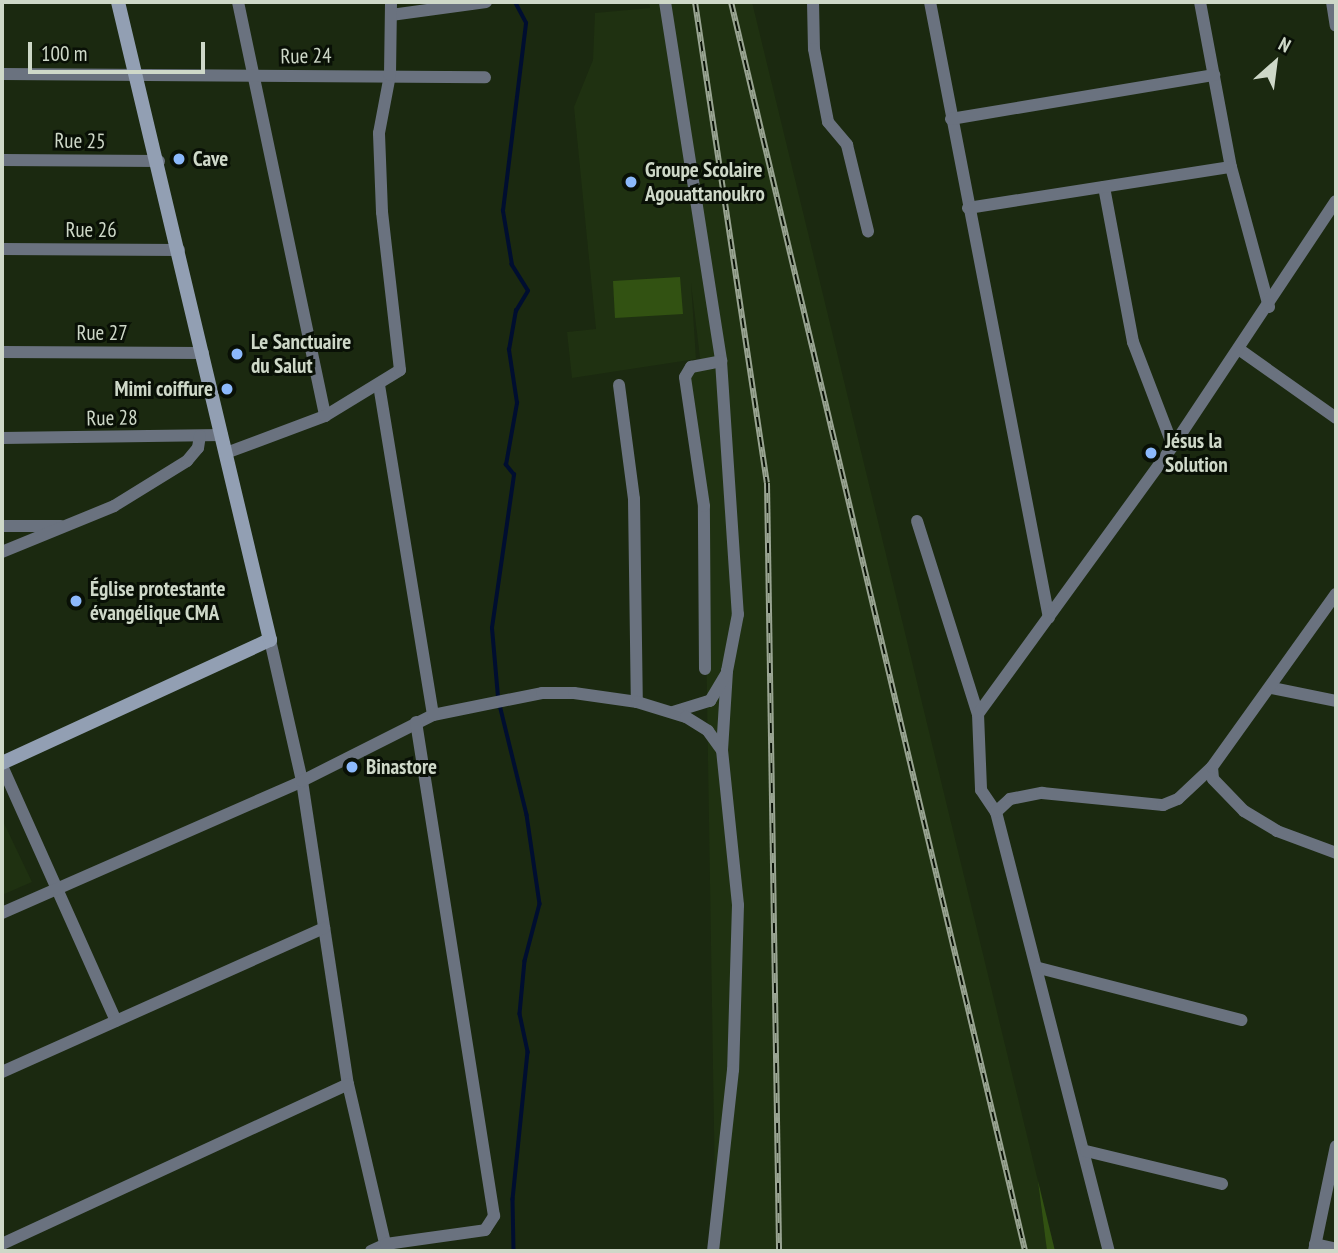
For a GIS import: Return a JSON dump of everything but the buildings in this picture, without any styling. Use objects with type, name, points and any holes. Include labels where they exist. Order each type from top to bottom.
[{"type":"street","points":[[118,2],[159,161],[302,781],[348,1084],[386,1248]]},
{"type":"street","points":[[238,2],[256,76],[325,416]]},
{"type":"street","points":[[226,453],[325,416],[400,370],[402,362],[382,212],[379,133],[390,75],[391,8],[486,2]]},
{"type":"street","points":[[665,2],[721,361],[738,614],[727,671],[722,750],[738,905],[733,1070],[713,1251]]},
{"type":"street","points":[[813,2],[814,49],[828,122],[847,145],[868,231]]},
{"type":"street","points":[[930,2],[1049,618]]},
{"type":"street","points":[[1200,2],[1231,166],[1269,307]]},
{"type":"street","points":[[1332,2],[1336,26]]},
{"type":"street","name":"Rue 24","points":[[2,74],[136,77],[485,77]]},
{"type":"street","points":[[951,119],[1214,75]]},
{"type":"street","name":"Rue 25","points":[[2,160],[159,161]]},
{"type":"street","points":[[968,208],[1231,166]]},
{"type":"street","points":[[1104,187],[1133,342],[1173,446]]},
{"type":"street","points":[[978,714],[1240,350],[1336,201]]},
{"type":"street","name":"Rue 26","points":[[2,249],[179,250]]},
{"type":"street","points":[[1240,350],[1336,418]]},
{"type":"street","name":"Rue 27","points":[[2,352],[203,353]]},
{"type":"street","points":[[705,669],[704,506],[685,377],[696,364],[721,361]]},
{"type":"street","points":[[379,385],[433,715]]},
{"type":"street","points":[[619,386],[634,499],[637,702]]},
{"type":"street","name":"Rue 28","points":[[2,438],[222,435]]},
{"type":"street","points":[[2,552],[114,506],[187,461],[198,448],[200,436]]},
{"type":"street","points":[[917,521],[978,714],[981,790],[996,812],[1039,968],[1045,1009],[1086,1151],[1109,1251]]},
{"type":"street","points":[[2,526],[67,526]]},
{"type":"street","points":[[996,812],[1010,799],[1042,793],[1163,805],[1192,788],[1212,767],[1272,688],[1336,594]]},
{"type":"street","points":[[116,1021],[2,764],[270,640]]},
{"type":"street","points":[[671,712],[710,701],[727,671]]},
{"type":"street","points":[[1272,688],[1336,701]]},
{"type":"street","points":[[2,913],[54,886],[302,781],[416,722],[433,715],[489,702],[574,693],[637,702],[671,712],[708,731],[722,750]]},
{"type":"street","points":[[371,1251],[485,1230],[494,1216],[416,722]]},
{"type":"street","points":[[1212,767],[1213,779],[1244,811],[1278,831],[1336,853]]},
{"type":"street","points":[[2,1072],[324,928]]},
{"type":"street","points":[[1039,968],[1241,1020]]},
{"type":"street","points":[[2,1244],[348,1084]]},
{"type":"street","points":[[1336,1146],[1315,1248],[1336,1249]]},
{"type":"street","points":[[1086,1151],[1222,1184]]},
{"type":"shaded area","points":[[649,2],[752,2],[1038,1181],[1047,1251],[716,1251],[704,513],[686,370],[701,366],[691,283],[696,359],[572,378],[567,332],[596,329],[574,107],[593,60],[595,13],[650,8]]},
{"type":"shaded area","points":[[2,819],[32,882],[2,895]]},
{"type":"green space","points":[[680,277],[683,314],[615,318],[613,281]]},
{"type":"green space","points":[[1038,1181],[1055,1251],[1047,1251]]},
{"type":"waterway","points":[[498,697],[492,628],[514,475],[506,465],[517,403],[509,350],[516,311],[528,291],[512,265],[503,211],[526,23],[515,2]]},
{"type":"waterway","points":[[500,705],[527,815],[540,904],[525,961],[520,1014],[528,1052],[513,1199],[514,1251]]},
{"type":"railway","points":[[695,2],[767,483],[779,1251]]},
{"type":"railway","points":[[731,2],[1025,1251]]},
{"type":"place","name":"Cave","points":[[179,159]]},
{"type":"place","name":"Groupe Scolaire Agouattanoukro","points":[[631,182]]},
{"type":"place","name":"Le Sanctuaire du Salut","points":[[237,354]]},
{"type":"place","name":"Mimi coiffure","points":[[227,389]]},
{"type":"place","name":"Jésus la Solution","points":[[1151,453]]},
{"type":"place","name":"Église protestante évangélique CMA","points":[[76,601]]},
{"type":"place","name":"Binastore","points":[[352,767]]}]
